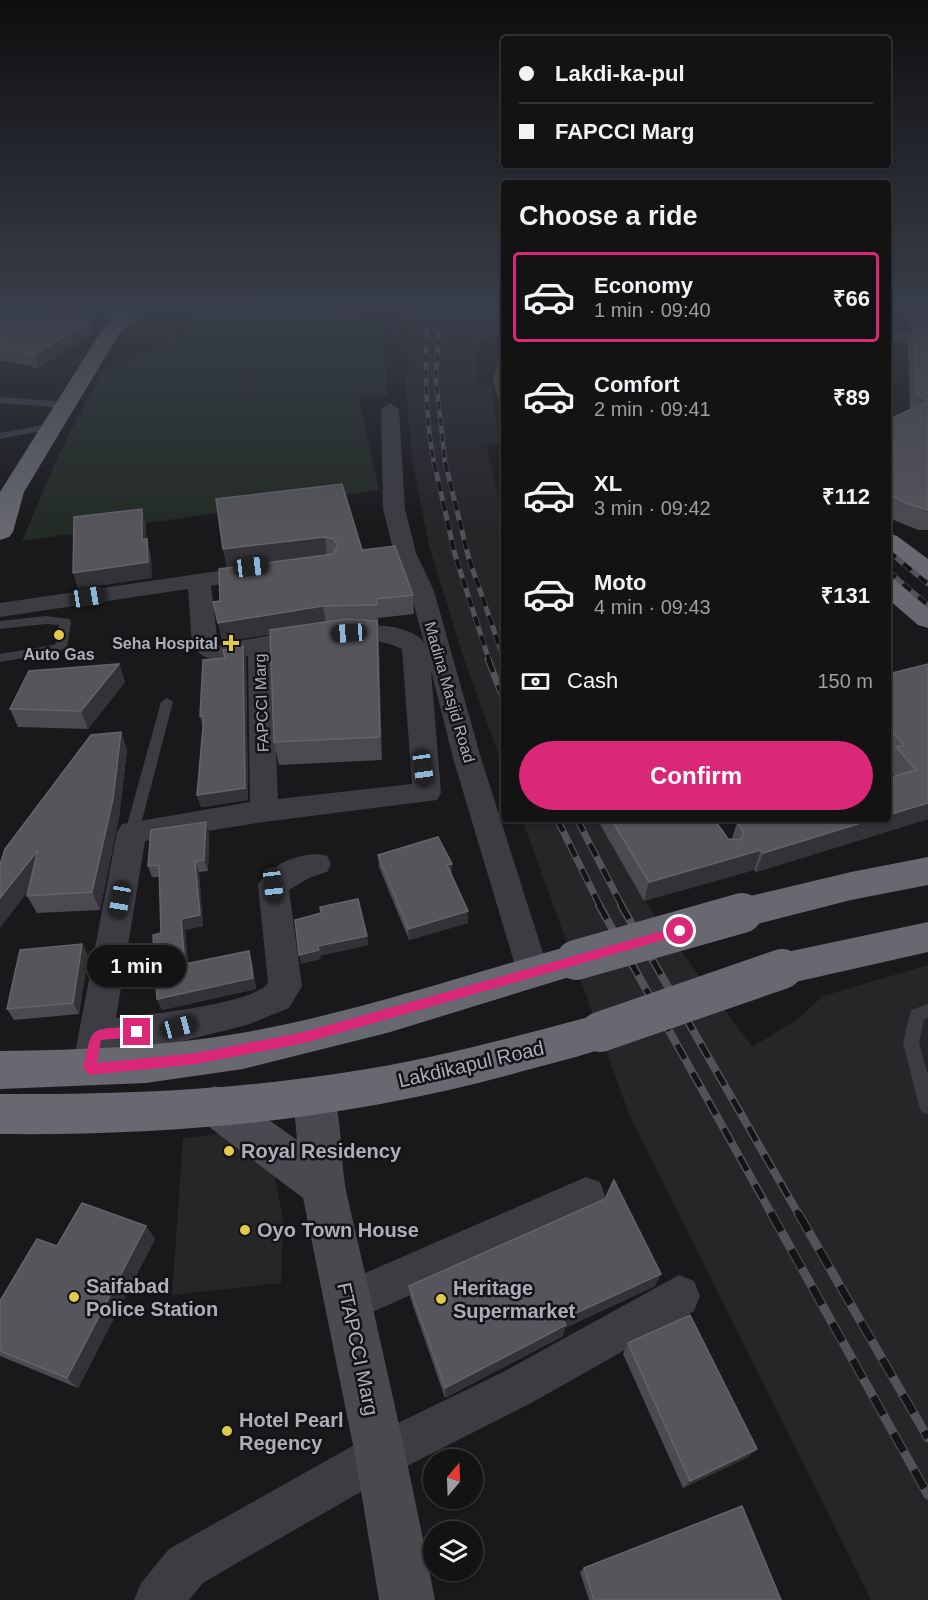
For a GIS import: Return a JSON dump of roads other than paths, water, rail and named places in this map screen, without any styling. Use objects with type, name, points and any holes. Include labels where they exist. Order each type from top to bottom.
[{"type":"highway","points":[[0,532],[4,506],[81,381]]},
{"type":"highway","points":[[891,536],[928,546]]},
{"type":"highway","points":[[891,543],[928,572]]},
{"type":"highway","points":[[891,588],[928,619]]},
{"type":"highway","points":[[0,1070],[93,1052],[196,1059],[304,1038],[742,913],[923,870]]},
{"type":"highway","name":"Lakdikapul Road","points":[[0,1114],[47,1115],[215,1106],[314,1097],[461,1069],[600,1032],[782,969],[928,937]]},
{"type":"street","name":"Madina Masjid Road","points":[[390,409],[394,509],[405,553],[422,591],[468,758],[533,972]]},
{"type":"street","points":[[0,610],[199,580],[209,572],[242,572]]},
{"type":"street","name":"FAPCCI Marg","points":[[199,580],[206,649],[218,653],[260,647],[264,811]]},
{"type":"street","points":[[260,647],[327,635],[371,632],[409,642],[417,656],[427,793],[264,811],[132,832],[93,1052],[248,1010],[277,998],[285,986],[273,885],[299,869],[316,864]]},
{"type":"street","name":"FTAPCCI Marg","points":[[314,1097],[323,1185],[381,1455],[407,1600]]},
{"type":"street","points":[[215,1106],[323,1185]]},
{"type":"street","points":[[348,1302],[586,1196]]},
{"type":"street","points":[[158,1600],[186,1566],[381,1455],[518,1387],[679,1296]]},
{"type":"lane","points":[[497,381],[501,395]]},
{"type":"lane","points":[[0,400],[66,405]]},
{"type":"lane","points":[[0,436],[53,426]]},
{"type":"lane","points":[[0,625],[46,620],[65,622],[63,644],[57,648],[0,658]]},
{"type":"lane","points":[[132,832],[167,702]]},
{"type":"lane","points":[[928,1011],[917,1015],[911,1043],[928,1106]]},
{"type":"railway","points":[[426,381],[428,424],[434,463]]},
{"type":"railway","points":[[436,381],[445,463]]},
{"type":"railway","points":[[434,462],[455,555],[489,660]]},
{"type":"railway","points":[[445,462],[469,559],[501,650]]},
{"type":"railway","points":[[891,553],[928,584]]},
{"type":"railway","points":[[891,574],[928,605]]},
{"type":"railway","points":[[488,659],[501,692]]},
{"type":"railway","points":[[558,822],[600,906]]},
{"type":"railway","points":[[579,822],[622,906]]},
{"type":"railway","points":[[599,905],[772,1215]]},
{"type":"railway","points":[[621,905],[799,1215]]},
{"type":"railway","points":[[771,1213],[928,1495]]},
{"type":"railway","points":[[798,1213],[928,1438]]},
{"type":"place","name":"Auto Gas","points":[[59,635]]},
{"type":"place","name":"Seha Hospital","points":[[231,643]]},
{"type":"place","name":"Royal Residency","points":[[229,1151]]},
{"type":"place","name":"Oyo Town House","points":[[245,1230]]},
{"type":"place","name":"Saifabad Police Station","points":[[74,1297]]},
{"type":"place","name":"Heritage Supermarket","points":[[441,1299]]},
{"type":"place","name":"Hotel Pearl Regency","points":[[227,1431]]}]
